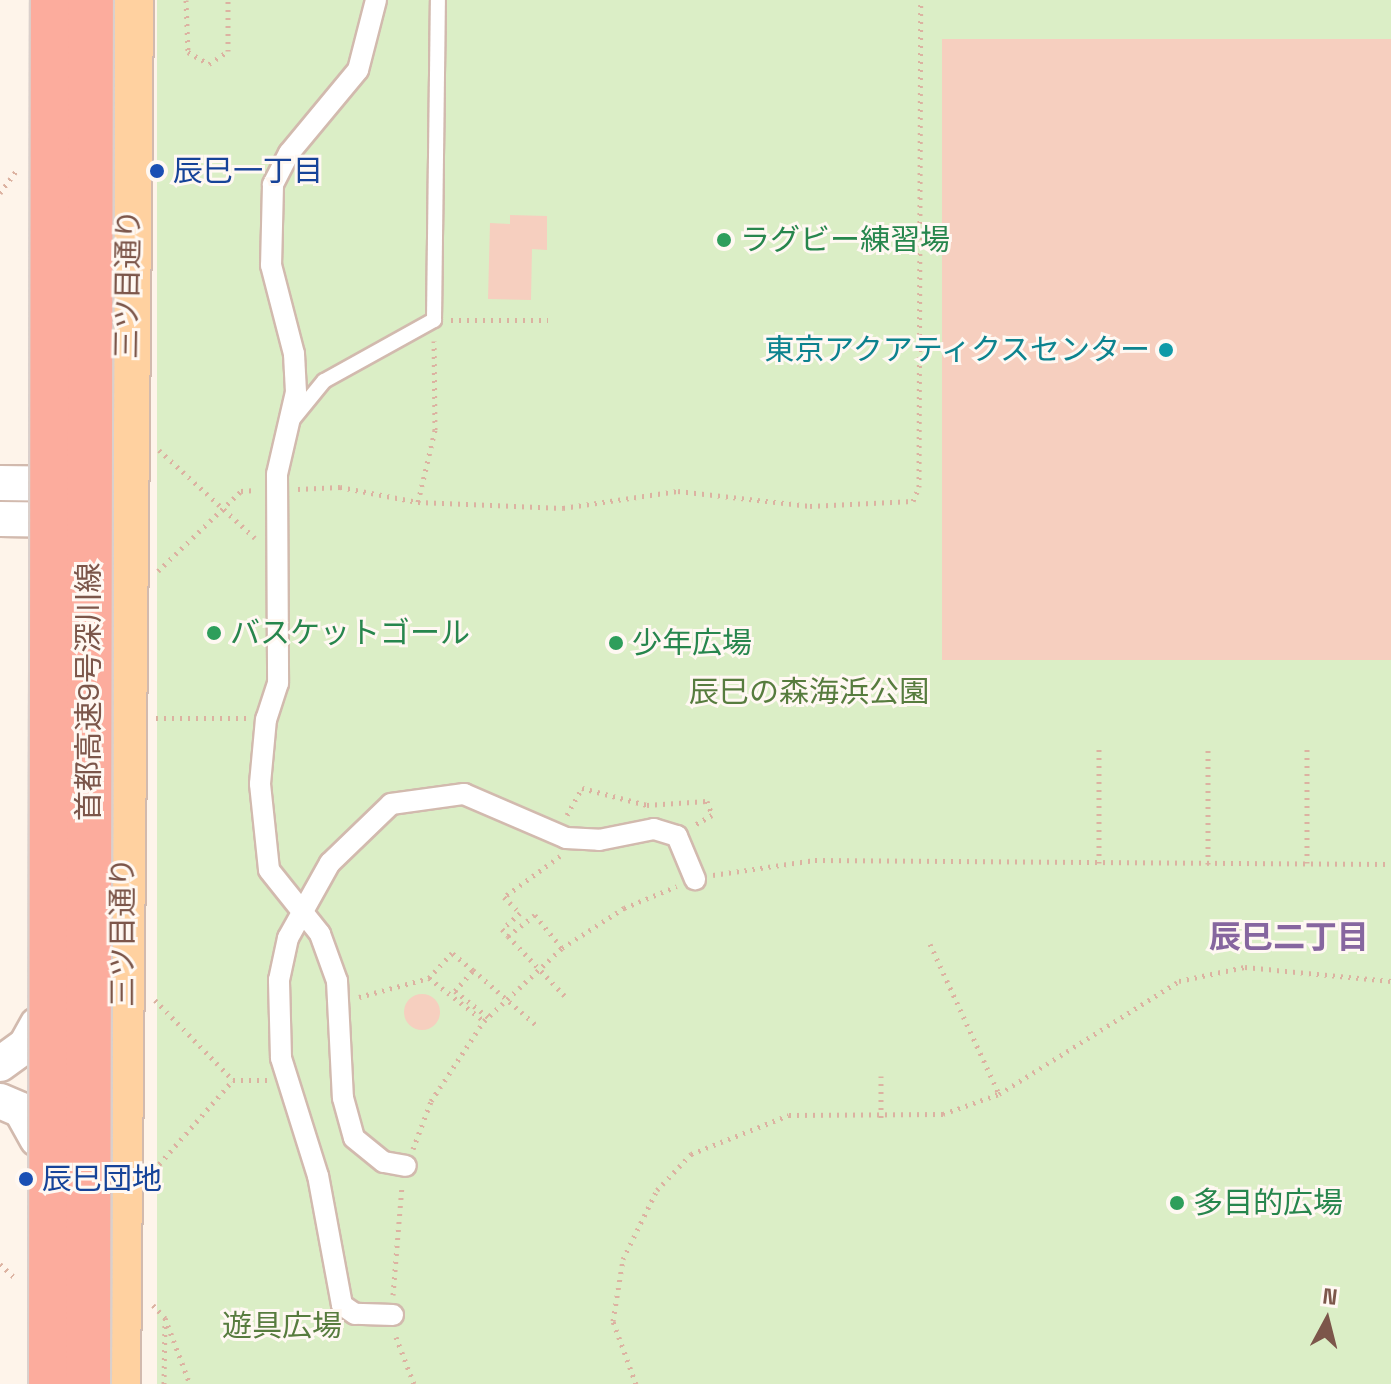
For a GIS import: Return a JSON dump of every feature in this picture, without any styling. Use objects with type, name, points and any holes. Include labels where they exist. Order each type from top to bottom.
[{"type":"highway","name":"首都高速9号深川線","points":[[51,1384],[53,0]]},
{"type":"highway","name":"首都高速9号深川線","points":[[88,1384],[91,0]]},
{"type":"main road","points":[[36,1384],[44,0]]},
{"type":"main road","name":"三ツ目通り","points":[[80,1384],[40,501],[82,0]]},
{"type":"main road","name":"三ツ目通り","points":[[118,1384],[131,0]]},
{"type":"street","points":[[376,0],[358,70],[289,153],[273,185],[271,265],[294,354],[293,419],[277,490],[278,683],[266,719],[263,842],[269,870],[302,907],[328,952],[338,1002],[343,1098],[354,1138],[384,1162],[406,1166]]},
{"type":"street","points":[[40,501],[126,502]]},
{"type":"street","points":[[393,1315],[355,1314],[342,1305],[318,1176],[288,1081],[279,980],[302,907],[359,830],[391,804],[430,795],[464,794],[566,838],[599,840],[654,829],[677,836],[695,879]]},
{"type":"street","points":[[0,1064],[26,1045],[37,1025]]},
{"type":"street","points":[[0,1101],[21,1110],[37,1139]]},
{"type":"lane","points":[[293,419],[324,381],[434,320],[438,0]]},
{"type":"path","points":[[186,0],[188,52],[209,64],[228,51],[228,0]]},
{"type":"path","points":[[152,577],[241,491],[340,487],[418,502],[563,508],[678,491],[810,506],[913,501],[919,487],[921,0]]},
{"type":"path","points":[[418,502],[435,430],[434,320],[548,320]]},
{"type":"path","points":[[152,444],[277,559]]},
{"type":"path","points":[[151,718],[266,719]]},
{"type":"path","points":[[1099,745],[1099,863]]},
{"type":"path","points":[[1208,746],[1208,864]]},
{"type":"path","points":[[1307,746],[1307,863]]},
{"type":"path","points":[[414,1384],[397,1350],[393,1315],[396,1209],[406,1166],[431,1101],[486,1019],[539,968],[624,908],[695,879],[815,860],[1391,864]]},
{"type":"path","points":[[508,936],[565,996]]},
{"type":"path","points":[[930,944],[999,1094]]},
{"type":"path","points":[[338,1002],[429,978],[452,953],[536,1025]]},
{"type":"path","points":[[636,1384],[613,1321],[623,1259],[657,1190],[691,1154],[743,1128],[789,1115],[881,1118],[943,1114],[999,1094],[1179,981],[1245,967],[1391,981]]},
{"type":"path","points":[[473,970],[455,991],[486,1019]]},
{"type":"path","points":[[429,978],[486,1019]]},
{"type":"path","points":[[150,995],[233,1080],[288,1081]]},
{"type":"path","points":[[881,1076],[881,1118]]},
{"type":"path","points":[[148,1176],[233,1080]]},
{"type":"path","points":[[149,1301],[165,1318],[190,1384]]},
{"type":"path","points":[[164,1384],[165,1318]]},
{"type":"green space","name":"辰巳の森海浜公園","points":[[157,0],[1391,0],[1391,1384],[157,1384]]},
{"type":"building","name":"東京アクアティクスセンター","points":[[942,39],[1391,39],[1391,660],[942,660]]},
{"type":"building","points":[[510,215],[547,216],[547,250],[532,249],[531,300],[488,299],[490,223],[510,224]]},
{"type":"building","points":[[422,994],[435,999],[440,1012],[435,1025],[422,1030],[409,1025],[404,1012],[409,999]]},
{"type":"place","name":"辰巳一丁目","points":[[157,171]]},
{"type":"place","name":"ラグビー練習場","points":[[724,240]]},
{"type":"place","name":"東京アクアティクスセンター","points":[[1166,350]]},
{"type":"place","name":"バスケットゴール","points":[[214,633]]},
{"type":"place","name":"少年広場","points":[[616,643]]},
{"type":"place","name":"辰巳団地","points":[[26,1179]]},
{"type":"place","name":"多目的広場","points":[[1177,1203]]},
{"type":"district","name":"辰巳二丁目","points":[[1289,937]]},
{"type":"park label","name":"遊具広場","points":[[282,1326]]}]
